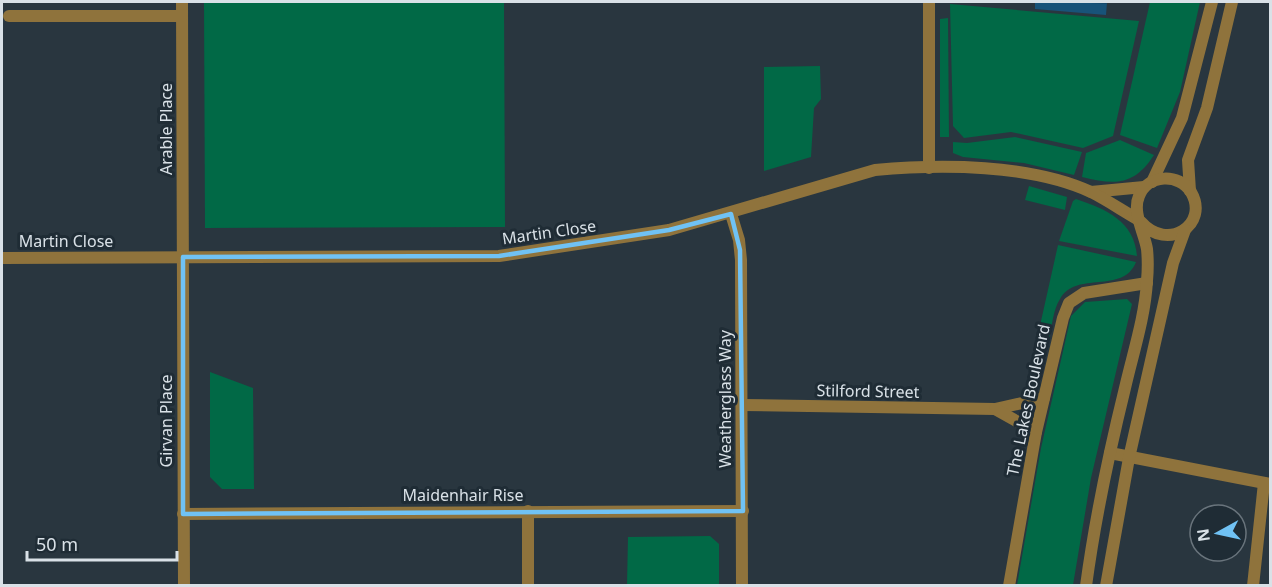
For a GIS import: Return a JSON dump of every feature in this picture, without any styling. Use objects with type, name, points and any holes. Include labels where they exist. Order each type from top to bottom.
[{"type":"street","name":"Arable Place","points":[[182,2],[183,257]]},
{"type":"street","points":[[929,2],[929,168]]},
{"type":"street","points":[[1086,585],[1110,453],[1147,283],[1147,248],[1137,203],[1182,118],[1212,2]]},
{"type":"street","points":[[1106,585],[1129,458],[1173,263],[1185,230],[1194,216],[1195,207],[1190,191],[1188,160],[1207,108],[1232,2]]},
{"type":"street","points":[[9,16],[182,16]]},
{"type":"street","name":"Martin Close","points":[[2,258],[499,256],[669,230],[731,214],[875,170],[929,168],[1011,172],[1090,192],[1140,221]]},
{"type":"street","points":[[1148,184],[1168,178],[1184,184],[1190,191]]},
{"type":"street","name":"Martin Close","points":[[1090,192],[1148,184]]},
{"type":"street","name":"Weatherglass Way","points":[[731,214],[741,250],[742,585]]},
{"type":"street","points":[[1140,221],[1156,235],[1176,235],[1185,230]]},
{"type":"street","name":"Girvan Place","points":[[183,257],[184,585]]},
{"type":"street","name":"The Lakes Boulevard","points":[[1009,585],[1036,432],[1069,303],[1084,293],[1147,283]]},
{"type":"street","name":"Stilford Street","points":[[742,405],[995,409],[1044,398]]},
{"type":"street","name":"Stilford Street","points":[[995,409],[1036,432]]},
{"type":"street","points":[[1110,453],[1267,483],[1253,585]]},
{"type":"street","points":[[528,511],[528,585]]},
{"type":"street","name":"Maidenhair Rise","points":[[183,514],[743,511]]},
{"type":"highlighted area","points":[[731,214],[740,250],[743,511],[183,514],[183,257],[499,256],[669,230]]},
{"type":"green space","points":[[204,2],[504,2],[505,227],[205,228]]},
{"type":"green space","points":[[1150,2],[1200,2],[1180,92],[1157,148],[1120,135]]},
{"type":"green space","points":[[950,4],[1139,21],[1113,136],[1083,148],[1011,132],[964,138],[953,126]]},
{"type":"green space","points":[[948,18],[949,137],[940,137],[940,19]]},
{"type":"green space","points":[[820,66],[821,99],[814,108],[811,157],[764,171],[764,67]]},
{"type":"green space","points":[[1015,137],[1082,152],[1074,175],[1024,163],[963,157],[953,153],[953,142],[967,143]]},
{"type":"green space","points":[[1120,140],[1154,155],[1139,173],[1123,181],[1114,182],[1082,177],[1086,153]]},
{"type":"green space","points":[[1029,186],[1067,197],[1065,210],[1025,200]]},
{"type":"green space","points":[[1076,199],[1098,207],[1117,218],[1130,234],[1137,256],[1059,241],[1073,201]]},
{"type":"green space","points":[[1058,245],[1136,262],[1130,272],[1121,278],[1088,283],[1067,290],[1056,308],[1049,339],[1037,339]]},
{"type":"green space","points":[[1127,299],[1132,304],[1091,478],[1073,585],[1017,585],[1041,448],[1071,316],[1085,302]]},
{"type":"green space","points":[[210,372],[253,388],[254,489],[222,489],[210,477]]},
{"type":"green space","points":[[710,536],[719,544],[719,585],[627,585],[628,537]]}]
